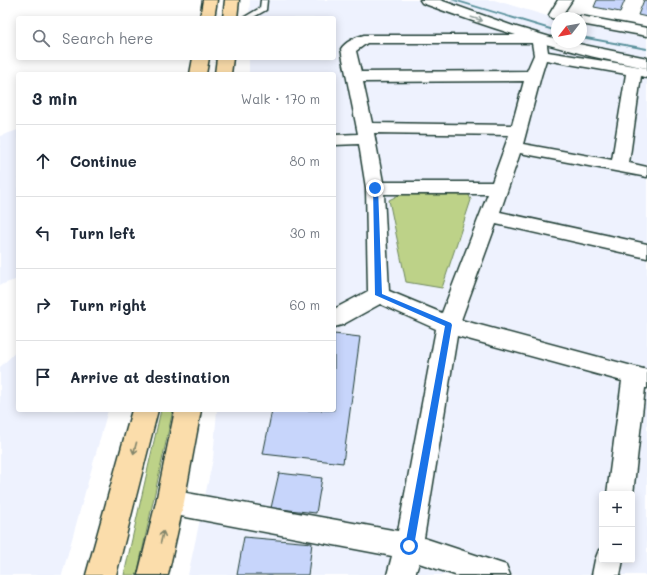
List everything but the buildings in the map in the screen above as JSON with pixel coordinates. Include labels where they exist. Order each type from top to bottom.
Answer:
[{"type":"highway","points":[[207,16],[210,0]]},
{"type":"highway","points":[[230,16],[232,0]]},
{"type":"highway","points":[[198,72],[201,60]]},
{"type":"highway","points":[[223,72],[225,60]]},
{"type":"highway","points":[[101,575],[144,412]]},
{"type":"highway","points":[[153,575],[170,502],[188,412]]},
{"type":"street","points":[[427,0],[540,47]]},
{"type":"street","points":[[558,12],[565,0]]},
{"type":"street","points":[[587,21],[647,32]]},
{"type":"street","points":[[379,295],[375,188],[366,134],[348,49],[364,39],[540,47],[643,69],[620,166]]},
{"type":"street","points":[[401,575],[409,546],[448,325],[489,216],[516,138],[540,47]]},
{"type":"street","points":[[354,77],[533,76]]},
{"type":"street","points":[[336,140],[366,134],[516,138],[647,172]]},
{"type":"street","points":[[375,188],[498,188]]},
{"type":"street","points":[[489,216],[647,251]]},
{"type":"street","points":[[336,317],[379,295]]},
{"type":"street","points":[[379,295],[448,325],[640,377],[620,491]]},
{"type":"street","points":[[170,502],[409,546],[496,575]]},
{"type":"street","points":[[606,575],[608,563]]},
{"type":"lane","points":[[251,16],[264,9],[264,0]]},
{"type":"shaded area","points":[[250,0],[494,0],[551,17],[551,48],[587,48],[587,25],[647,38],[647,575],[188,575],[213,459],[217,412],[336,412],[336,72],[249,72],[249,60],[336,60],[336,16],[249,16]]},
{"type":"shaded area","points":[[16,131],[16,280],[0,285],[0,136]]},
{"type":"shaded area","points":[[16,352],[16,412],[107,412],[62,575],[0,575],[0,367]]},
{"type":"green space","points":[[405,192],[468,193],[471,200],[442,288],[406,282],[389,200]]},
{"type":"green space","points":[[161,412],[173,412],[137,575],[124,575]]},
{"type":"waterway","points":[[453,0],[551,29]]},
{"type":"waterway","points":[[587,38],[647,49]]},
{"type":"route","points":[[375,188],[379,295],[448,325],[409,546]]}]
